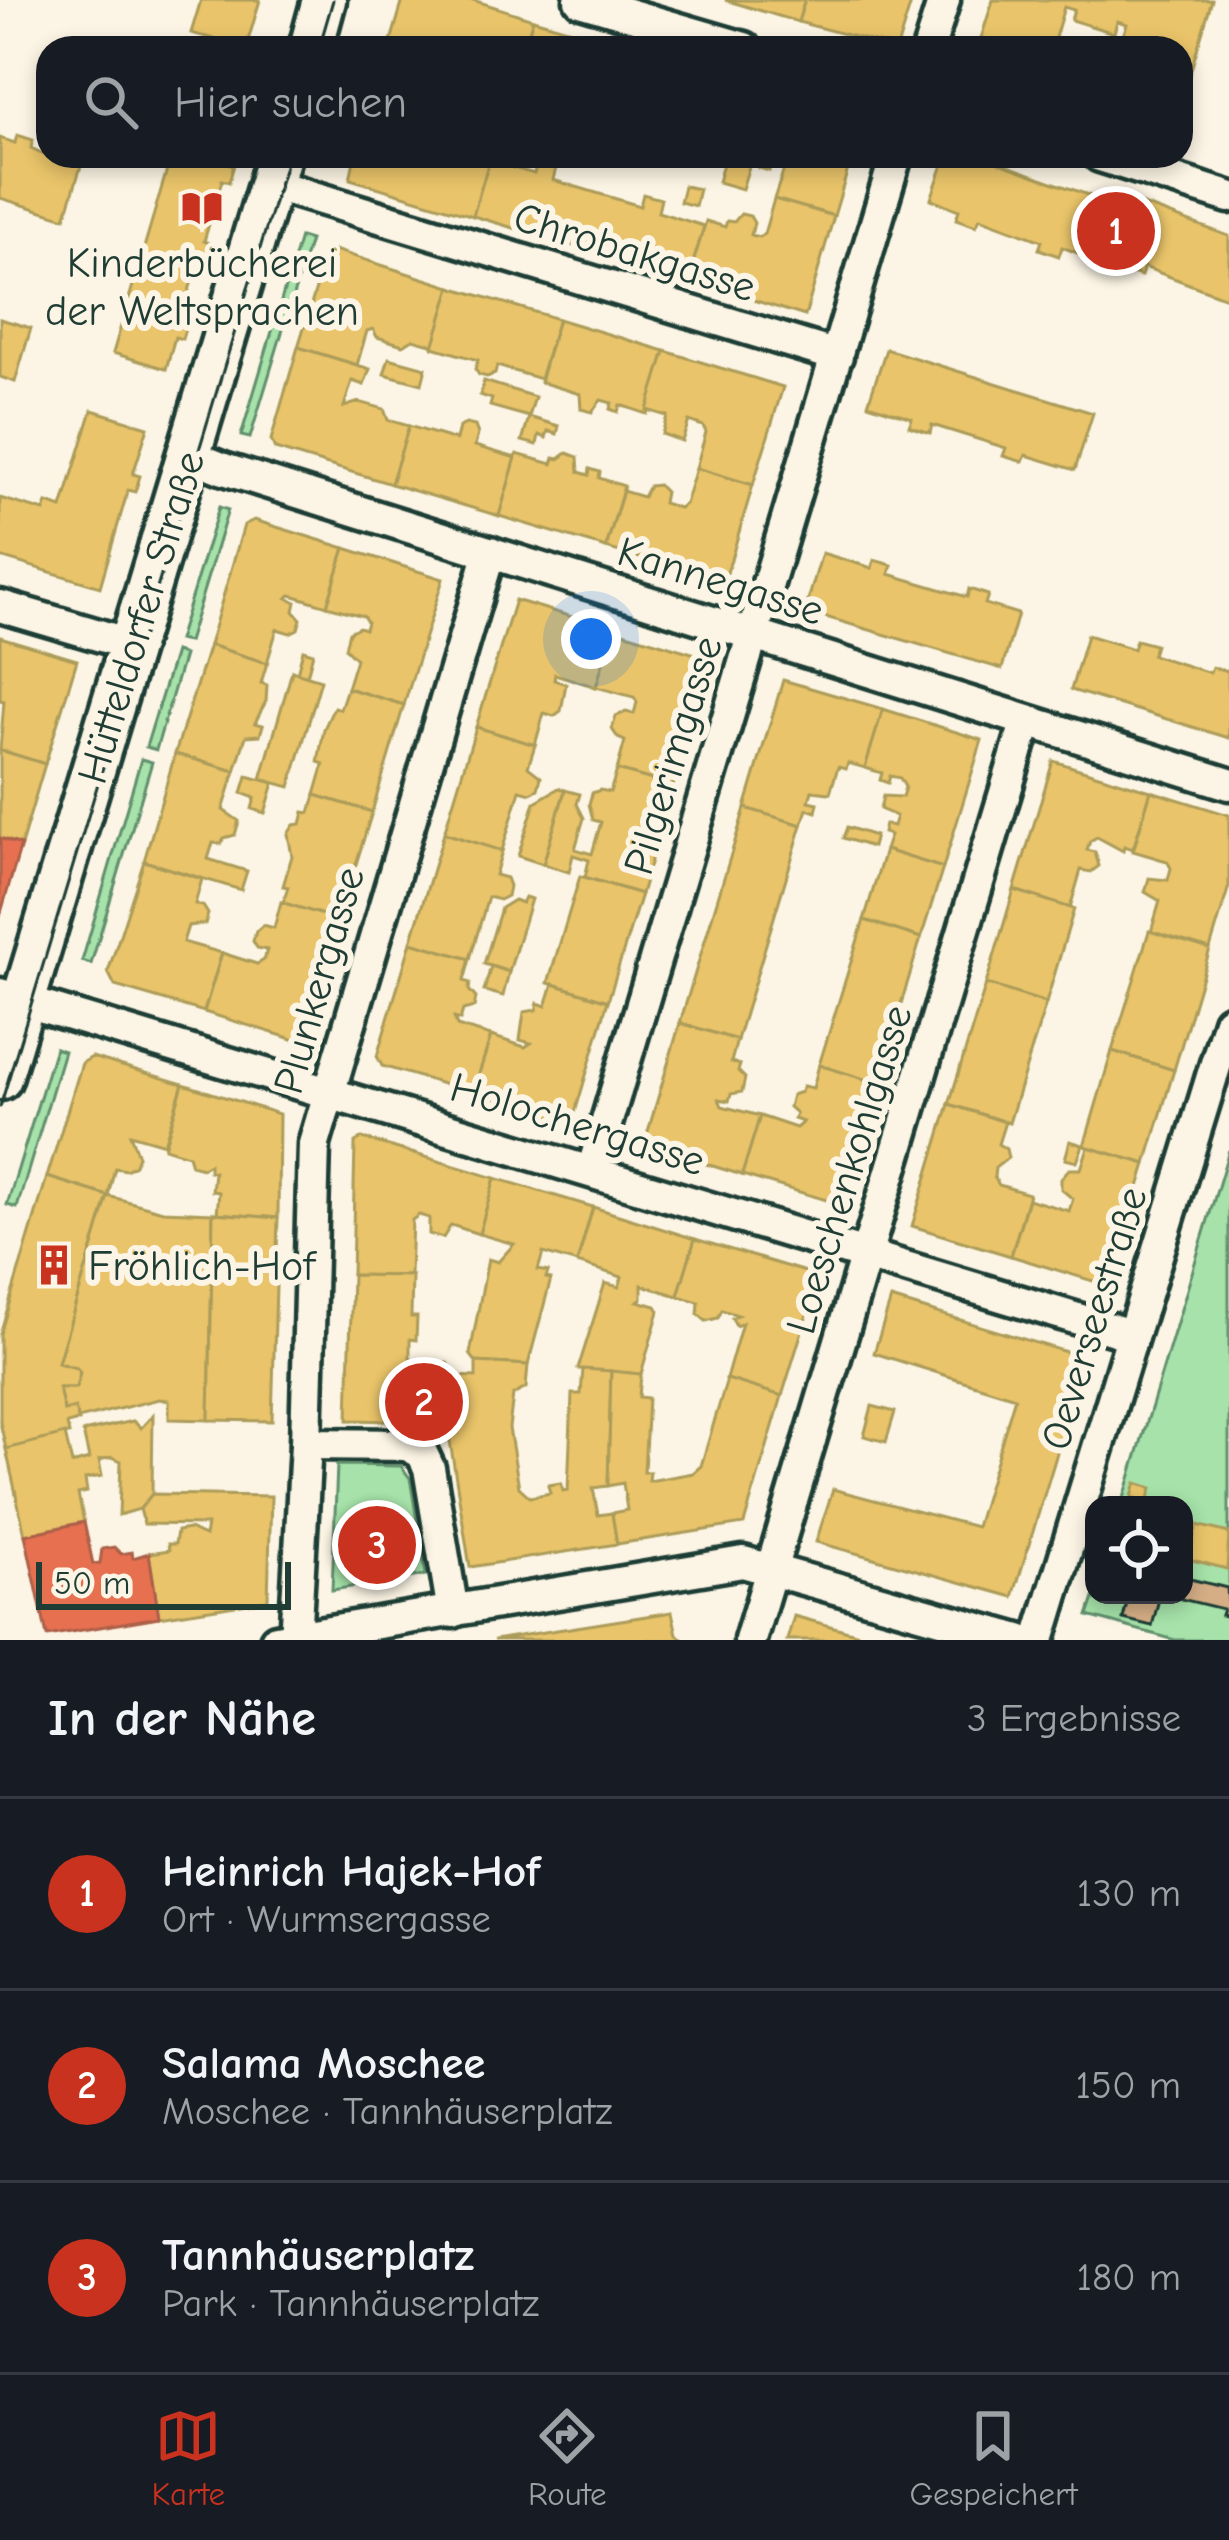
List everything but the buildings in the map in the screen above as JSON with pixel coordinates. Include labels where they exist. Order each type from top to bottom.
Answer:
[{"type":"main road","points":[[314,36],[324,0]]},
{"type":"main road","name":"Hütteldorfer Straße","points":[[0,1078],[11,998],[132,646],[275,170]]},
{"type":"street","points":[[580,0],[664,12],[717,36]]},
{"type":"street","points":[[933,36],[944,0]]},
{"type":"street","name":"Pilgerimgasse","points":[[592,1171],[892,168]]},
{"type":"street","points":[[1138,168],[1229,197]]},
{"type":"street","name":"Chrobakgasse","points":[[275,170],[837,356]]},
{"type":"street","name":"Kannegasse","points":[[189,454],[1229,784]]},
{"type":"street","name":"Plunkergasse","points":[[288,1639],[305,1444],[314,1144],[490,552]]},
{"type":"street","points":[[0,606],[132,646]]},
{"type":"street","name":"Loeschenkohlgasse","points":[[750,1640],[1026,723]]},
{"type":"street","name":"Holochergasse","points":[[11,998],[1131,1335]]},
{"type":"street","name":"Oeverseestraße","points":[[1039,1640],[1229,1021]]},
{"type":"street","points":[[305,1444],[407,1445],[422,1453],[453,1612]]},
{"type":"street","points":[[288,1639],[742,1562],[1019,1640]]},
{"type":"green space","points":[[300,237],[310,240],[250,438],[241,436]]},
{"type":"green space","points":[[219,507],[228,510],[188,642],[178,640]]},
{"type":"green space","points":[[175,652],[184,655],[156,750],[146,747]]},
{"type":"green space","points":[[141,759],[152,762],[91,964],[82,961]]},
{"type":"green space","points":[[55,1048],[64,1051],[17,1208],[7,1205]]},
{"type":"green space","points":[[1229,1150],[1229,1640],[1175,1640],[1088,1616],[1092,1604],[1193,1604],[1193,1496],[1125,1496]]},
{"type":"green space","points":[[337,1465],[401,1466],[410,1478],[426,1575],[332,1590]]},
{"type":"tram line","points":[[322,36],[333,0]]},
{"type":"tram line","points":[[0,1107],[284,168]]},
{"type":"place","name":"Kinderbücherei der Weltsprachen","points":[[202,208]]},
{"type":"place","name":"Heinrich Hajek-Hof","points":[[1116,231]]},
{"type":"place","name":"Fröhlich-Hof","points":[[54,1265]]},
{"type":"place","name":"Salama Moschee","points":[[424,1402]]},
{"type":"place","name":"Tannhäuserplatz","points":[[377,1545]]}]
